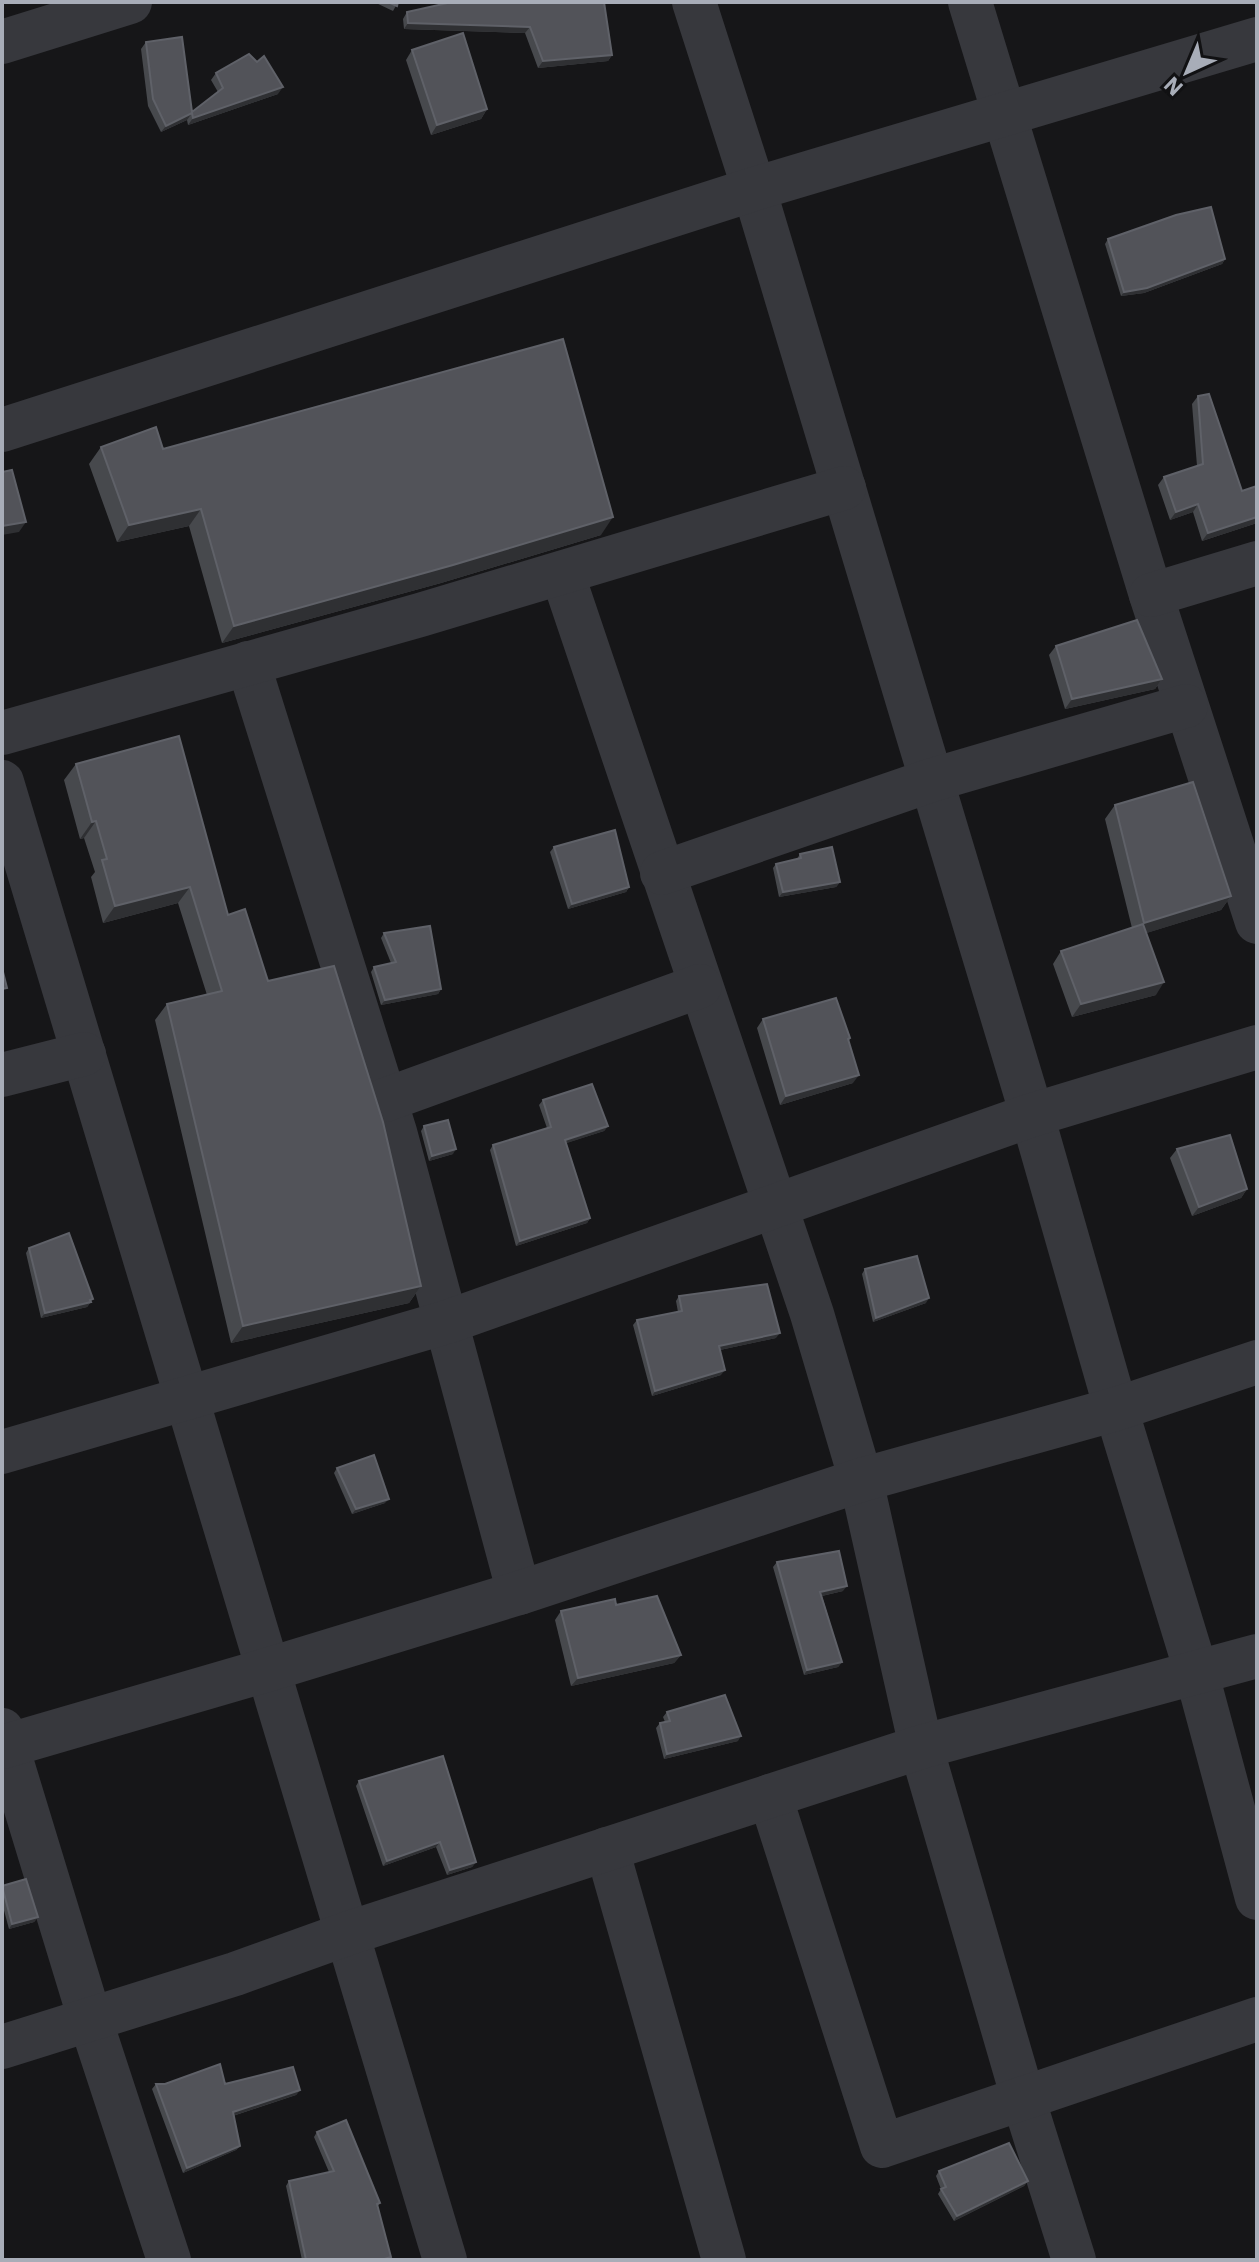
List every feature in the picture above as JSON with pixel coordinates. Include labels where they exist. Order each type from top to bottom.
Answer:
[{"type":"street","points":[[2,42],[56,13],[130,2]]},
{"type":"street","points":[[694,2],[754,189],[1032,1115],[1116,1409],[1196,1671],[1257,1898]]},
{"type":"street","points":[[970,2],[1186,706],[1239,808],[1257,922]]},
{"type":"street","points":[[2,430],[754,189],[1257,39]]},
{"type":"street","points":[[2,733],[562,573],[844,488]]},
{"type":"street","points":[[1151,595],[1257,563]]},
{"type":"street","points":[[562,573],[812,1314],[861,1480],[921,1747],[1023,2098],[1074,2260]]},
{"type":"street","points":[[248,663],[385,1100],[519,1593]]},
{"type":"street","points":[[662,873],[932,780],[1186,706]]},
{"type":"street","points":[[2,782],[445,2260]]},
{"type":"street","points":[[385,1100],[700,986]]},
{"type":"street","points":[[2,1452],[447,1322],[1032,1115],[1257,1047]]},
{"type":"street","points":[[2,1075],[84,1054]]},
{"type":"street","points":[[169,2260],[4,1741],[267,1670],[519,1593],[861,1480],[1116,1409],[1257,1362]]},
{"type":"street","points":[[2,2047],[235,1974],[349,1933],[921,1747],[1257,1656]]},
{"type":"street","points":[[770,1796],[882,2146],[1257,2019]]},
{"type":"street","points":[[607,1849],[724,2260]]},
{"type":"building","points":[[452,2],[604,2],[612,55],[543,61],[530,27],[408,23],[407,12]]},
{"type":"building","points":[[463,33],[487,109],[437,125],[412,50]]},
{"type":"building","points":[[182,37],[192,112],[223,88],[216,73],[249,54],[257,62],[264,56],[283,87],[193,118],[192,113],[166,126],[153,99],[146,42]]},
{"type":"building","points":[[1211,207],[1225,259],[1147,288],[1124,292],[1108,239],[1176,215]]},
{"type":"building","points":[[563,339],[613,517],[234,626],[201,509],[129,525],[101,447],[156,427],[163,449]]},
{"type":"building","points":[[1209,394],[1242,491],[1257,486],[1257,517],[1208,533],[1198,504],[1176,512],[1164,477],[1203,464],[1198,396]]},
{"type":"building","points":[[12,470],[26,522],[2,526],[2,472]]},
{"type":"building","points":[[1137,620],[1162,679],[1072,699],[1056,646]]},
{"type":"building","points":[[179,736],[228,915],[245,909],[268,981],[334,966],[383,1122],[421,1286],[243,1326],[167,1004],[222,991],[190,887],[115,906],[102,860],[107,859],[96,821],[92,822],[76,764]]},
{"type":"building","points":[[1193,782],[1231,896],[1144,923],[1115,805]]},
{"type":"building","points":[[615,830],[629,887],[572,904],[554,847]]},
{"type":"building","points":[[832,847],[840,882],[783,892],[776,864],[801,858],[800,854]]},
{"type":"building","points":[[1143,924],[1164,982],[1081,1004],[1061,951]]},
{"type":"building","points":[[430,926],[441,989],[385,1000],[374,967],[396,962],[384,933]]},
{"type":"building","points":[[2,968],[7,988],[2,989]]},
{"type":"building","points":[[836,998],[859,1075],[786,1096],[763,1019]]},
{"type":"building","points":[[592,1084],[608,1126],[565,1140],[590,1218],[520,1241],[493,1145],[551,1127],[543,1100]]},
{"type":"building","points":[[448,1120],[456,1149],[432,1156],[424,1126]]},
{"type":"building","points":[[1230,1135],[1247,1189],[1199,1207],[1177,1149]]},
{"type":"building","points":[[69,1233],[93,1299],[45,1313],[29,1248]]},
{"type":"building","points":[[917,1256],[929,1298],[876,1318],[865,1269]]},
{"type":"building","points":[[767,1284],[780,1333],[719,1346],[725,1370],[655,1391],[637,1320],[682,1311],[679,1296]]},
{"type":"building","points":[[374,1455],[389,1499],[356,1509],[337,1468]]},
{"type":"building","points":[[839,1551],[847,1586],[820,1592],[842,1662],[807,1670],[777,1562]]},
{"type":"building","points":[[657,1596],[681,1655],[578,1678],[561,1611],[615,1599],[616,1605]]},
{"type":"building","points":[[725,1695],[741,1736],[667,1754],[660,1723],[670,1721],[667,1712]]},
{"type":"building","points":[[443,1756],[476,1862],[450,1870],[440,1842],[387,1861],[359,1781]]},
{"type":"building","points":[[26,1879],[38,1917],[12,1924],[2,1886]]},
{"type":"building","points":[[220,2064],[225,2084],[293,2067],[300,2090],[233,2112],[240,2146],[187,2168],[156,2084],[165,2084]]},
{"type":"building","points":[[346,2120],[380,2203],[377,2204],[391,2257],[381,2260],[306,2260],[289,2181],[334,2171],[317,2132]]},
{"type":"building","points":[[1009,2143],[1028,2181],[957,2216],[941,2189],[946,2187],[939,2171]]}]
